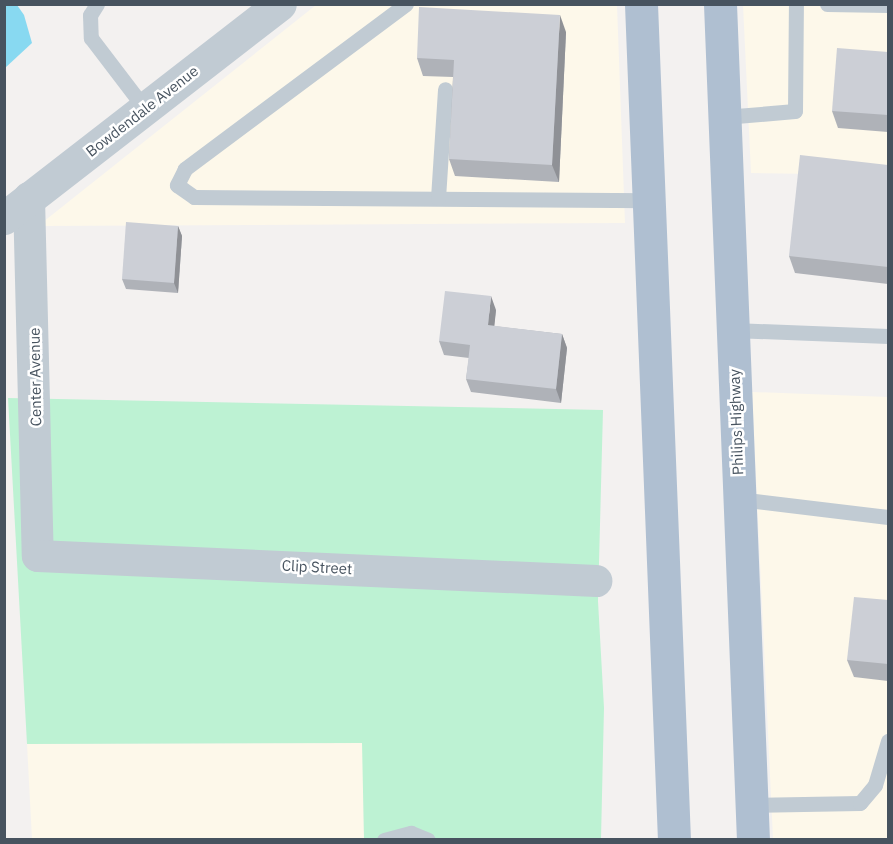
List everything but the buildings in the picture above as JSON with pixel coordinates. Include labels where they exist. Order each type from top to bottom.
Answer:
[{"type":"main road","points":[[641,4],[674,840]]},
{"type":"main road","name":"Philips Highway","points":[[720,4],[753,840]]},
{"type":"street","name":"Bowdendale Avenue","points":[[11,211],[280,4]]},
{"type":"street","name":"Center Avenue","points":[[11,211],[38,556]]},
{"type":"street","name":"Clip Street","points":[[38,556],[596,581]]},
{"type":"lane","points":[[97,4],[90,15],[91,38],[145,109]]},
{"type":"lane","points":[[724,117],[795,111],[796,4]]},
{"type":"lane","points":[[827,4],[888,5]]},
{"type":"lane","points":[[399,6],[185,169],[177,185],[194,197],[649,200]]},
{"type":"lane","points":[[438,198],[445,89]]},
{"type":"lane","points":[[733,330],[888,336]]},
{"type":"lane","points":[[739,499],[888,517]]},
{"type":"lane","points":[[751,805],[860,803],[875,785],[888,741]]},
{"type":"lane","points":[[384,840],[411,833],[428,840]]},
{"type":"shaded area","points":[[316,5],[617,5],[625,223],[38,226]]},
{"type":"shaded area","points":[[743,5],[888,5],[888,175],[751,173]]},
{"type":"shaded area","points":[[752,392],[888,397],[888,839],[773,839]]},
{"type":"shaded area","points":[[363,743],[364,839],[32,839],[27,744]]},
{"type":"green space","points":[[8,398],[603,410],[598,601],[604,708],[601,839],[364,839],[362,743],[27,744]]},
{"type":"water","points":[[5,4],[17,5],[24,15],[32,43],[5,68]]}]
